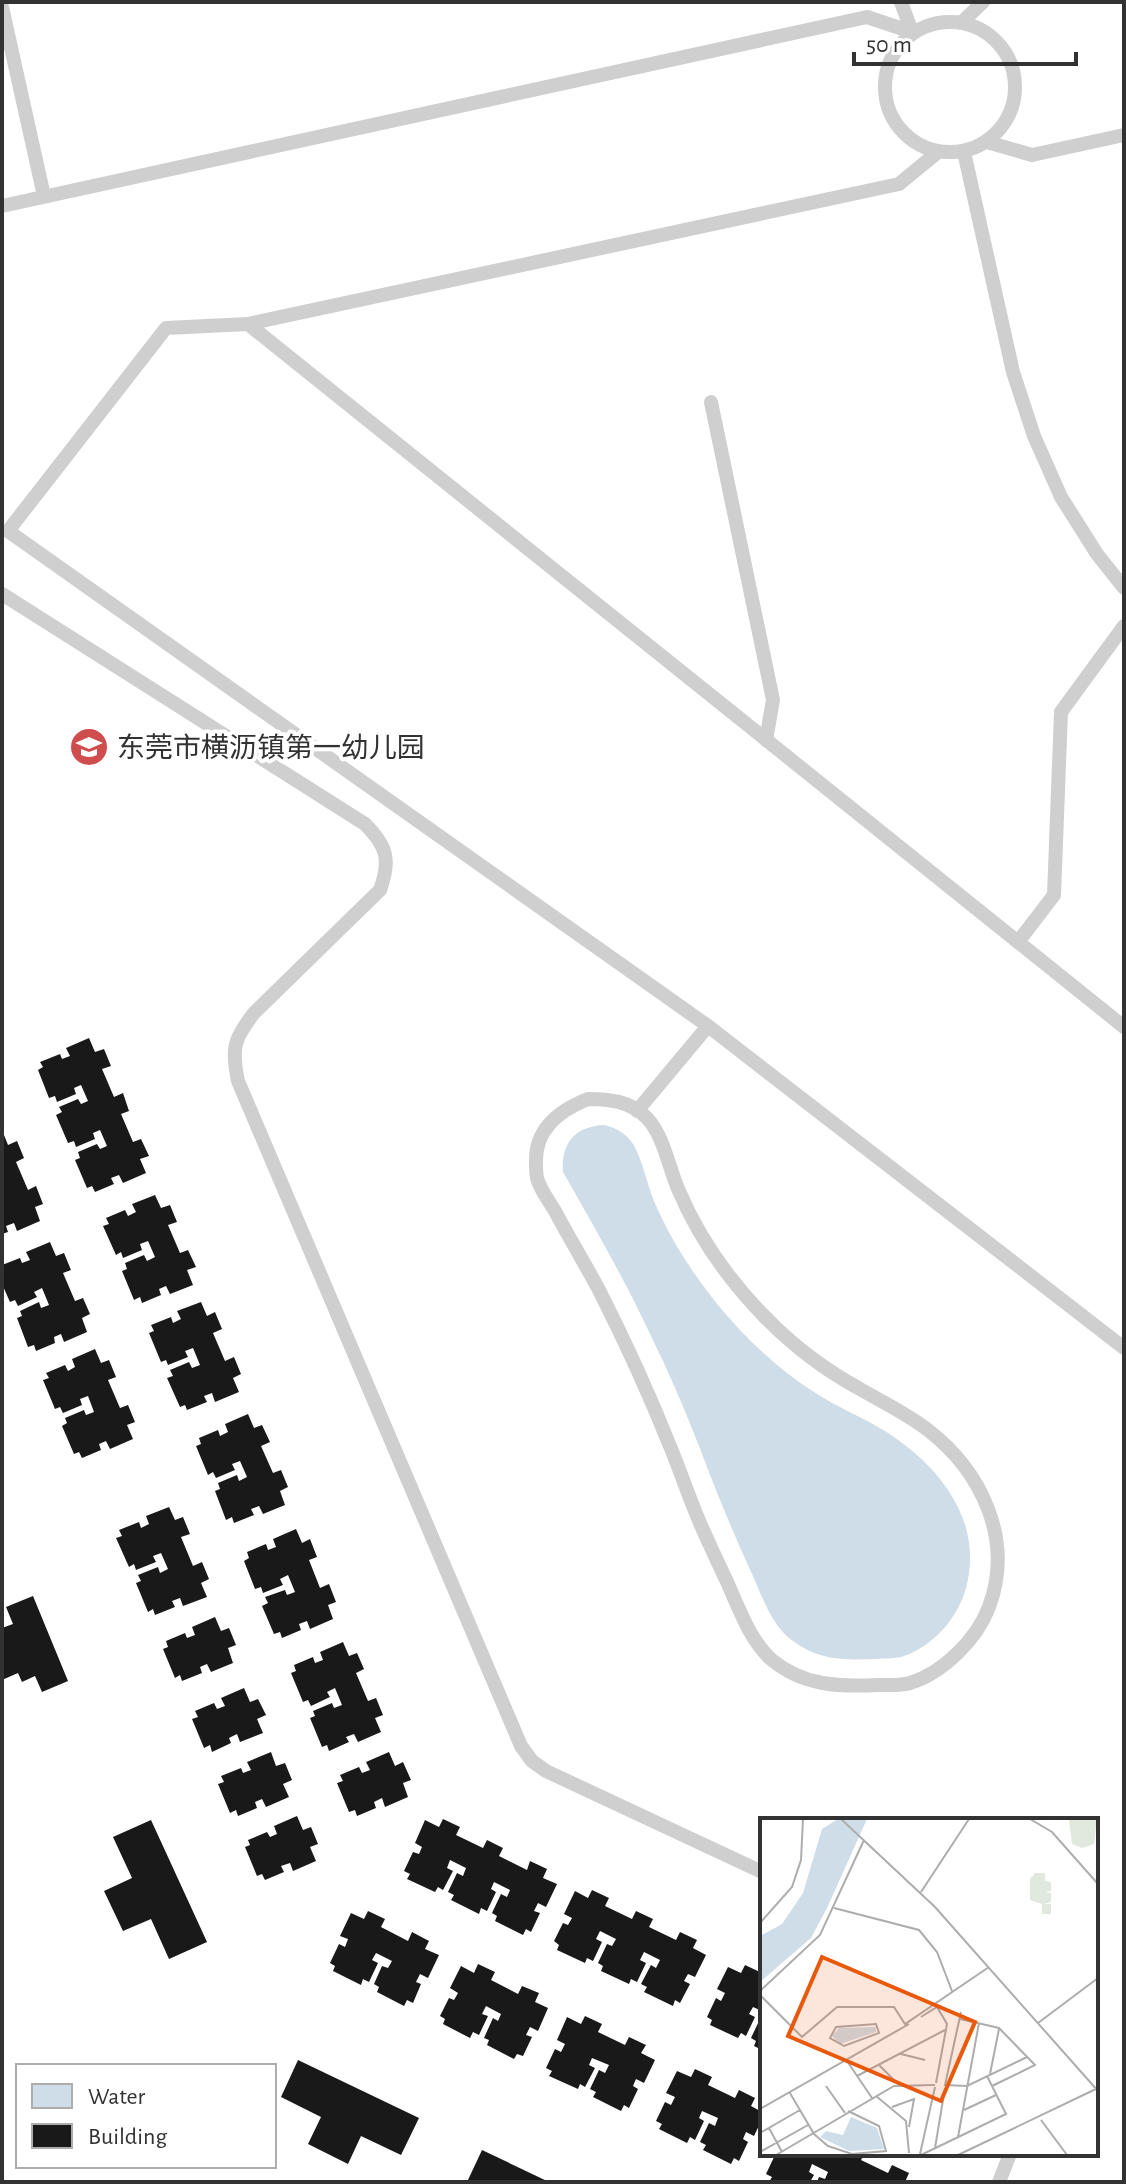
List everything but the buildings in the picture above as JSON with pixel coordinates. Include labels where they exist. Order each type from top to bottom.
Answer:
[{"type":"lane","points":[[901,2],[912,32]]},
{"type":"lane","points":[[962,22],[983,2]]},
{"type":"lane","points":[[2,7],[44,196]]},
{"type":"lane","points":[[2,206],[867,17],[912,32]]},
{"type":"lane","points":[[935,22],[962,22],[985,31],[1004,49],[1014,73],[1015,99],[1005,123],[987,142],[964,152],[938,152],[914,142],[895,125],[885,101],[885,75],[894,51],[912,32],[935,22]]},
{"type":"lane","points":[[987,142],[1032,155],[1124,135]]},
{"type":"lane","points":[[938,152],[899,184],[248,324],[166,328],[8,531],[708,1026],[1124,1348]]},
{"type":"lane","points":[[964,152],[1013,372],[1034,436],[1061,497],[1097,554],[1124,588]]},
{"type":"lane","points":[[248,324],[1124,1027]]},
{"type":"lane","points":[[711,402],[773,700],[766,740]]},
{"type":"lane","points":[[2,594],[365,824],[379,837],[386,854],[387,872],[380,890],[254,1013],[239,1032],[233,1056],[238,1081],[521,1746],[532,1761],[546,1771],[760,1871]]},
{"type":"lane","points":[[1018,942],[1054,895],[1061,712],[1124,626]]},
{"type":"lane","points":[[637,1111],[708,1026]]},
{"type":"lane","points":[[588,1099],[609,1099],[637,1111],[647,1118],[659,1135],[679,1192],[696,1227],[741,1291],[767,1319],[827,1369],[898,1408],[933,1433],[962,1464],[986,1499],[997,1535],[998,1573],[988,1609],[969,1641],[942,1667],[909,1684],[844,1687],[805,1680],[771,1659],[747,1627],[626,1344],[537,1180],[535,1158],[540,1138],[551,1120],[568,1106],[588,1099]]},
{"type":"lane","points":[[999,2182],[1009,2156]]},
{"type":"water","points":[[605,1125],[621,1132],[633,1144],[660,1215],[675,1242],[709,1293],[739,1329],[801,1383],[905,1445],[940,1478],[953,1498],[969,1540],[970,1563],[966,1588],[951,1620],[925,1645],[898,1658],[833,1658],[803,1648],[785,1635],[773,1619],[730,1525],[663,1361],[619,1272],[563,1172],[565,1152],[572,1138],[578,1132]]},
{"type":"place","name":"东莞市横沥镇第一幼儿园","points":[[89,747]]}]
